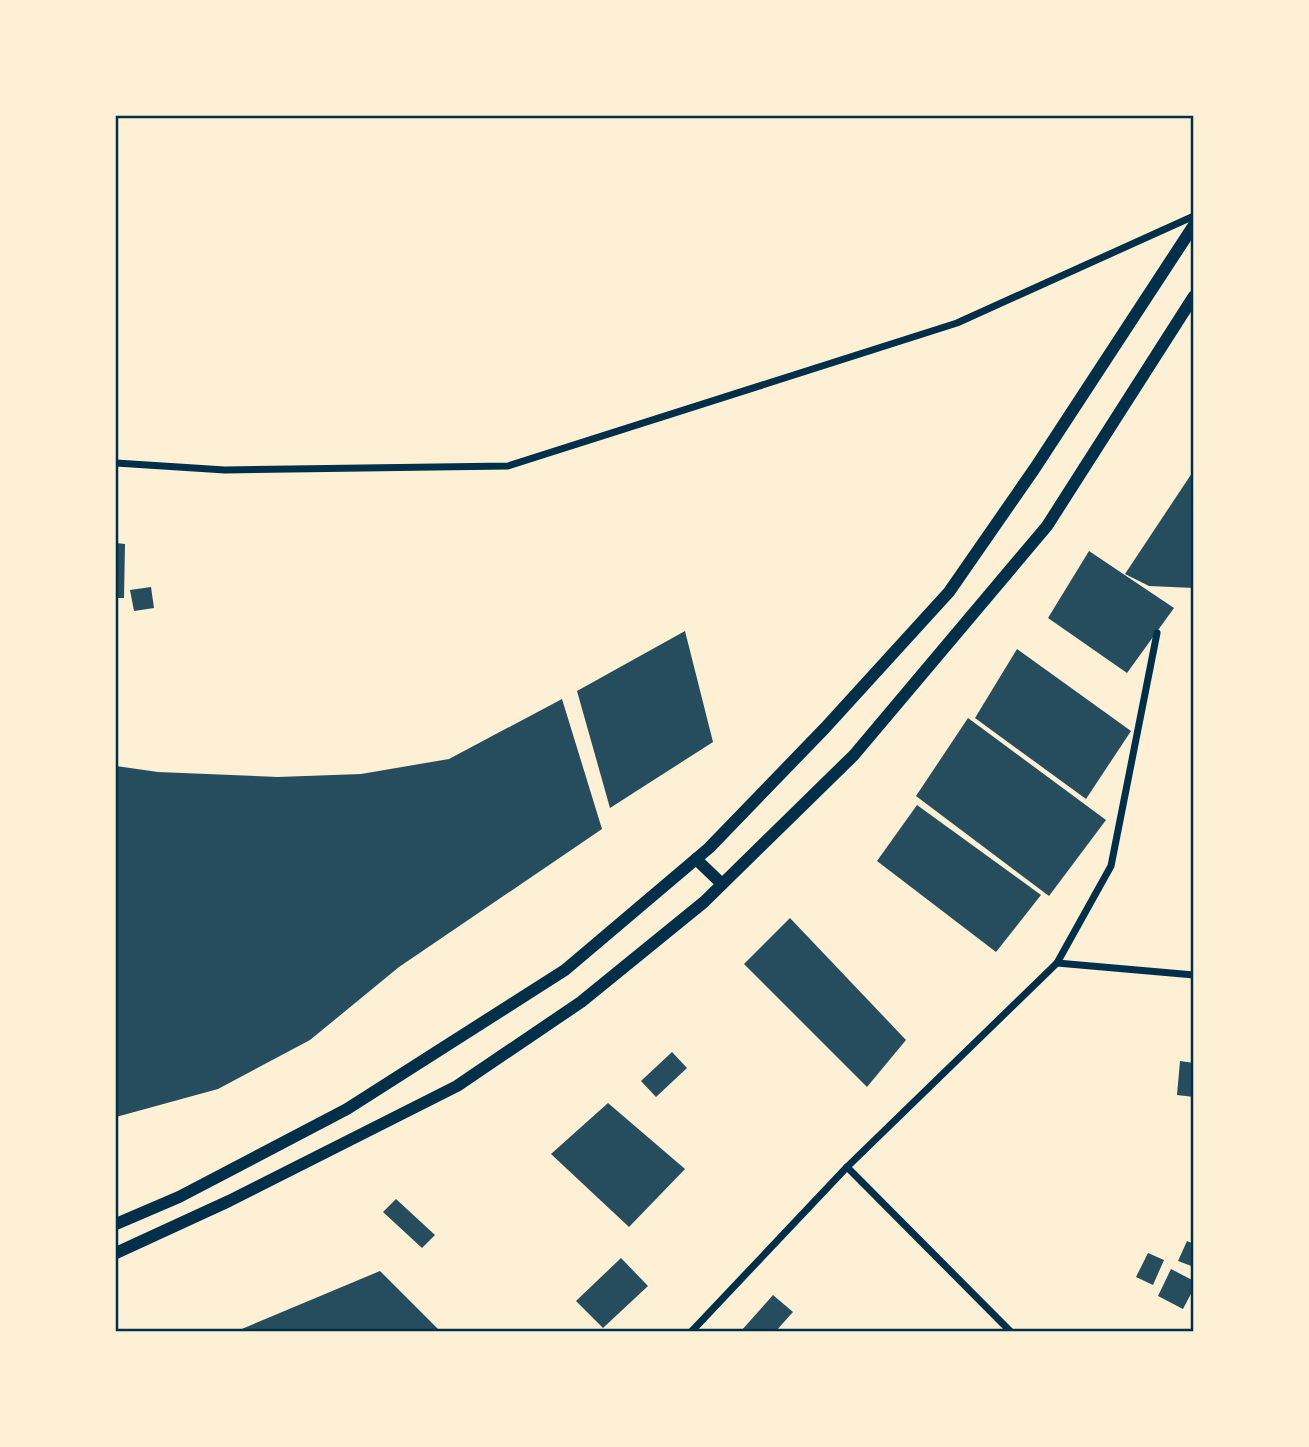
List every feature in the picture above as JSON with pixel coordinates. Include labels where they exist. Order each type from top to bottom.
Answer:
[{"type":"street","points":[[116,463],[226,470],[508,466],[957,323],[1194,216]]},
{"type":"street","points":[[116,1224],[179,1197],[346,1109],[565,970],[696,859],[825,728],[949,592],[1035,468],[1194,225]]},
{"type":"street","points":[[116,1253],[229,1201],[457,1086],[580,1002],[704,902],[854,755],[1047,526],[1194,296]]},
{"type":"street","points":[[691,1332],[847,1167],[1057,962],[1111,866],[1157,633]]},
{"type":"street","points":[[696,859],[722,884]]},
{"type":"street","points":[[1057,962],[1194,975]]},
{"type":"street","points":[[847,1167],[1012,1332]]},
{"type":"building","points":[[1194,470],[1194,588],[1149,586],[1125,574]]},
{"type":"building","points":[[116,543],[125,544],[124,598],[116,598]]},
{"type":"building","points":[[1089,551],[1174,608],[1127,673],[1048,618]]},
{"type":"building","points":[[151,587],[154,608],[134,611],[130,590]]},
{"type":"building","points":[[685,631],[713,742],[610,808],[577,691]]},
{"type":"building","points":[[1017,649],[1131,731],[1086,799],[975,718]]},
{"type":"building","points":[[562,699],[602,829],[399,967],[310,1040],[218,1089],[116,1117],[116,766],[158,772],[278,777],[361,774],[449,759]]},
{"type":"building","points":[[968,718],[1106,820],[1049,896],[916,796]]},
{"type":"building","points":[[917,805],[1041,895],[996,952],[877,861]]},
{"type":"building","points":[[790,918],[906,1040],[867,1087],[744,964]]},
{"type":"building","points":[[672,1052],[687,1068],[656,1097],[641,1081]]},
{"type":"building","points":[[1180,1061],[1194,1063],[1194,1097],[1177,1095]]},
{"type":"building","points":[[608,1103],[685,1169],[629,1227],[551,1154]]},
{"type":"building","points":[[396,1199],[435,1235],[422,1248],[383,1212]]},
{"type":"building","points":[[1187,1241],[1194,1244],[1194,1267],[1178,1261]]},
{"type":"building","points":[[1148,1253],[1164,1260],[1153,1285],[1136,1277]]},
{"type":"building","points":[[621,1258],[648,1286],[603,1328],[576,1301]]},
{"type":"building","points":[[1171,1269],[1194,1281],[1194,1288],[1183,1309],[1158,1296]]},
{"type":"building","points":[[380,1271],[440,1331],[237,1331]]},
{"type":"building","points":[[773,1295],[793,1312],[776,1331],[741,1331]]}]
